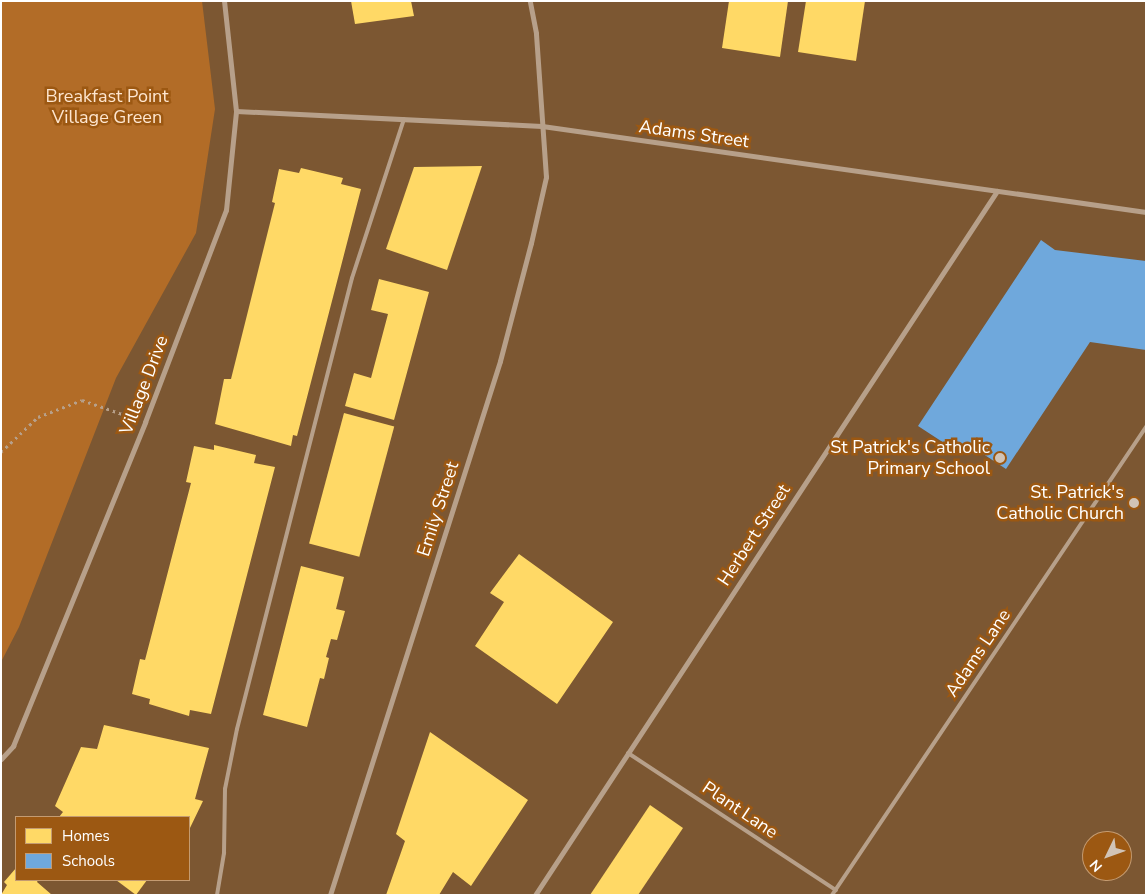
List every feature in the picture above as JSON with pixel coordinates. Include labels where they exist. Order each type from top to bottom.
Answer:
[{"type":"street","name":"Village Drive","points":[[1,759],[13,746],[145,422],[226,210],[236,110],[224,1]]},
{"type":"street","name":"Emily Street","points":[[330,895],[500,361],[546,177],[536,33],[530,1]]},
{"type":"street","name":"Adams Street","points":[[236,110],[542,126],[1146,212]]},
{"type":"street","name":"Herbert Street","points":[[535,895],[997,191]]},
{"type":"lane","points":[[217,895],[224,853],[226,789],[237,729],[352,278],[404,119]]},
{"type":"lane","name":"Adams Lane","points":[[832,895],[1146,427]]},
{"type":"lane","name":"Plant Lane","points":[[628,753],[836,890]]},
{"type":"path","points":[[1,452],[38,417],[82,400],[145,422]]},
{"type":"green space","name":"Breakfast Point Village Green","points":[[1,1],[202,1],[215,109],[196,233],[116,378],[19,627],[1,662]]},
{"type":"building: Homes","points":[[351,1],[411,1],[414,16],[355,24]]},
{"type":"building: Homes","points":[[729,1],[788,1],[780,57],[722,48]]},
{"type":"building: Homes","points":[[806,1],[865,1],[856,61],[798,52]]},
{"type":"building: Homes","points":[[482,166],[447,270],[386,249],[414,167]]},
{"type":"building: Homes","points":[[301,168],[343,178],[341,184],[361,189],[297,436],[293,435],[291,446],[215,424],[224,379],[231,379],[275,203],[272,202],[279,169],[299,173]]},
{"type":"building: Homes","points":[[379,279],[429,292],[394,420],[345,406],[354,373],[371,378],[388,314],[371,310]]},
{"type":"building: Homes","points":[[344,413],[394,426],[359,557],[309,543]]},
{"type":"building: Homes","points":[[214,445],[256,455],[254,463],[275,467],[211,714],[190,710],[189,716],[149,704],[150,699],[132,694],[140,659],[145,660],[191,483],[186,482],[194,446],[214,450]]},
{"type":"building: Homes","points":[[519,554],[613,622],[557,704],[475,646],[504,602],[490,593]]},
{"type":"building: Homes","points":[[301,566],[344,577],[336,609],[345,611],[337,640],[331,639],[326,657],[329,658],[324,679],[320,678],[307,727],[263,715]]},
{"type":"building: Homes","points":[[104,725],[209,748],[195,799],[203,801],[190,828],[190,816],[60,816],[63,812],[55,806],[81,747],[97,749]]},
{"type":"building: Homes","points":[[430,732],[528,800],[471,886],[453,872],[439,895],[386,895],[405,841],[396,834]]},
{"type":"building: Homes","points":[[650,805],[683,828],[638,895],[590,895]]},
{"type":"building: Homes","points":[[15,869],[15,881],[38,881],[52,895],[1,895],[7,885],[4,882]]},
{"type":"building: Homes","points":[[117,881],[146,881],[136,895]]},
{"type":"building: Schools","points":[[1041,240],[1055,250],[1146,261],[1146,350],[1090,342],[1006,469],[968,444],[961,454],[918,426]]},
{"type":"place","name":"St Patrick's Catholic Primary School","points":[[1000,458]]},
{"type":"place","name":"St. Patrick's Catholic Church","points":[[1134,503]]}]
